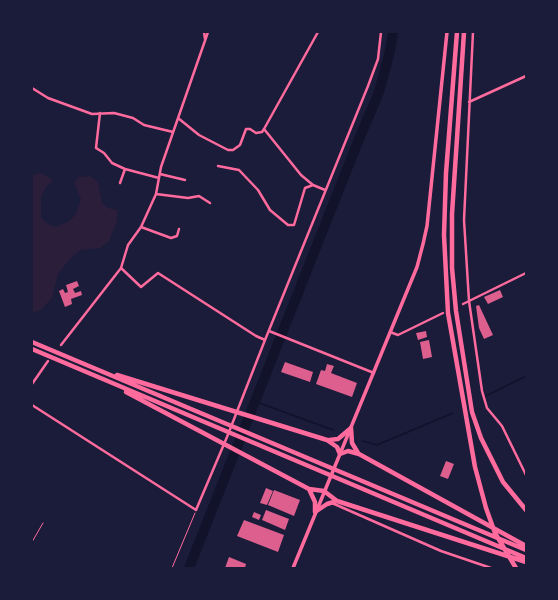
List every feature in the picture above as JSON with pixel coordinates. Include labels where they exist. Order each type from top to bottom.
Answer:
[{"type":"highway","points":[[457,32],[446,173],[444,227],[444,262],[448,313],[475,467],[486,508],[495,533],[516,568]]},
{"type":"highway","points":[[464,32],[452,214],[452,268],[456,311],[472,412],[481,438],[495,468],[511,493],[526,510]]},
{"type":"highway","points":[[32,342],[526,550]]},
{"type":"highway","points":[[32,349],[487,542],[525,560]]},
{"type":"highway","points":[[90,367],[327,440],[337,447],[340,454],[348,451],[359,454],[526,546]]},
{"type":"highway","points":[[100,378],[309,489],[324,491],[334,502],[525,560]]},
{"type":"highway","points":[[327,440],[338,439],[351,428]]},
{"type":"highway","points":[[351,428],[352,443],[359,454]]},
{"type":"highway","points":[[309,489],[315,502],[316,512]]},
{"type":"highway","points":[[316,512],[327,504],[334,502]]},
{"type":"street","points":[[204,32],[206,39]]},
{"type":"street","points":[[61,345],[121,268],[128,245],[141,227],[156,194],[160,174],[173,132],[208,32]]},
{"type":"street","points":[[178,118],[205,139],[228,150],[233,150],[240,145],[246,129],[250,129],[256,133],[262,132],[318,32]]},
{"type":"street","points":[[32,405],[196,510],[227,438],[325,190],[368,86],[378,59],[381,32]]},
{"type":"street","points":[[293,568],[417,267],[427,226],[447,32]]},
{"type":"street","points":[[473,32],[464,220],[469,301],[482,391],[488,408],[502,426],[526,475]]},
{"type":"street","points":[[469,102],[526,76]]},
{"type":"street","points":[[32,88],[48,98],[92,114],[114,113],[127,116],[144,125],[173,132]]},
{"type":"street","points":[[100,113],[96,148],[104,153],[112,163],[125,169],[159,178]]},
{"type":"street","points":[[264,129],[301,175],[313,185],[325,190]]},
{"type":"street","points":[[218,166],[239,170],[258,190],[270,210],[288,225],[294,225],[305,188],[313,185]]},
{"type":"street","points":[[120,183],[125,169]]},
{"type":"street","points":[[160,174],[185,180]]},
{"type":"street","points":[[156,194],[188,198],[199,196],[210,203]]},
{"type":"street","points":[[141,227],[171,238],[178,236],[179,229]]},
{"type":"street","points":[[121,268],[141,287],[158,273],[256,336],[265,340]]},
{"type":"street","points":[[462,304],[526,273]]},
{"type":"street","points":[[390,332],[398,335],[443,313]]},
{"type":"street","points":[[269,330],[374,374]]},
{"type":"street","points":[[32,384],[48,361]]},
{"type":"street","points":[[334,502],[441,551],[491,568]]},
{"type":"path","points":[[172,568],[196,510]]},
{"type":"path","points":[[32,542],[43,523]]},
{"type":"shaded area","points":[[41,173],[53,180],[46,187],[41,197],[41,218],[48,224],[56,227],[69,221],[76,214],[81,199],[74,183],[78,177],[90,176],[98,182],[102,203],[108,208],[117,210],[117,221],[109,241],[100,248],[81,250],[71,258],[58,274],[52,298],[41,310],[32,313],[32,175]]},
{"type":"building","points":[[77,281],[79,286],[73,289],[75,293],[81,291],[82,295],[71,299],[72,304],[65,307],[59,291],[63,289],[65,293],[68,292],[66,285]]},
{"type":"building","points":[[500,290],[503,297],[488,304],[484,297]]},
{"type":"building","points":[[479,305],[493,335],[484,339],[479,328],[476,306]]},
{"type":"building","points":[[426,331],[427,337],[418,340],[416,333]]},
{"type":"building","points":[[429,340],[432,357],[423,359],[420,342]]},
{"type":"building","points":[[285,362],[313,372],[310,382],[281,372]]},
{"type":"building","points":[[327,364],[334,366],[331,373],[357,383],[352,397],[316,384],[321,370],[325,371]]},
{"type":"building","points":[[446,461],[454,464],[448,479],[440,476]]},
{"type":"building","points":[[266,488],[273,491],[267,505],[260,503]]},
{"type":"building","points":[[274,490],[300,500],[294,516],[268,505]]},
{"type":"building","points":[[266,510],[289,519],[285,530],[262,520]]},
{"type":"building","points":[[254,512],[261,515],[259,520],[252,517]]},
{"type":"building","points":[[244,520],[284,535],[278,552],[237,536]]},
{"type":"building","points":[[229,557],[246,564],[245,568],[225,568]]},
{"type":"waterway","points":[[189,568],[379,92],[390,51],[393,32]]},
{"type":"waterway","points":[[486,396],[526,376]]},
{"type":"waterway","points":[[254,401],[333,430]]},
{"type":"waterway","points":[[362,441],[377,445],[453,413]]}]
